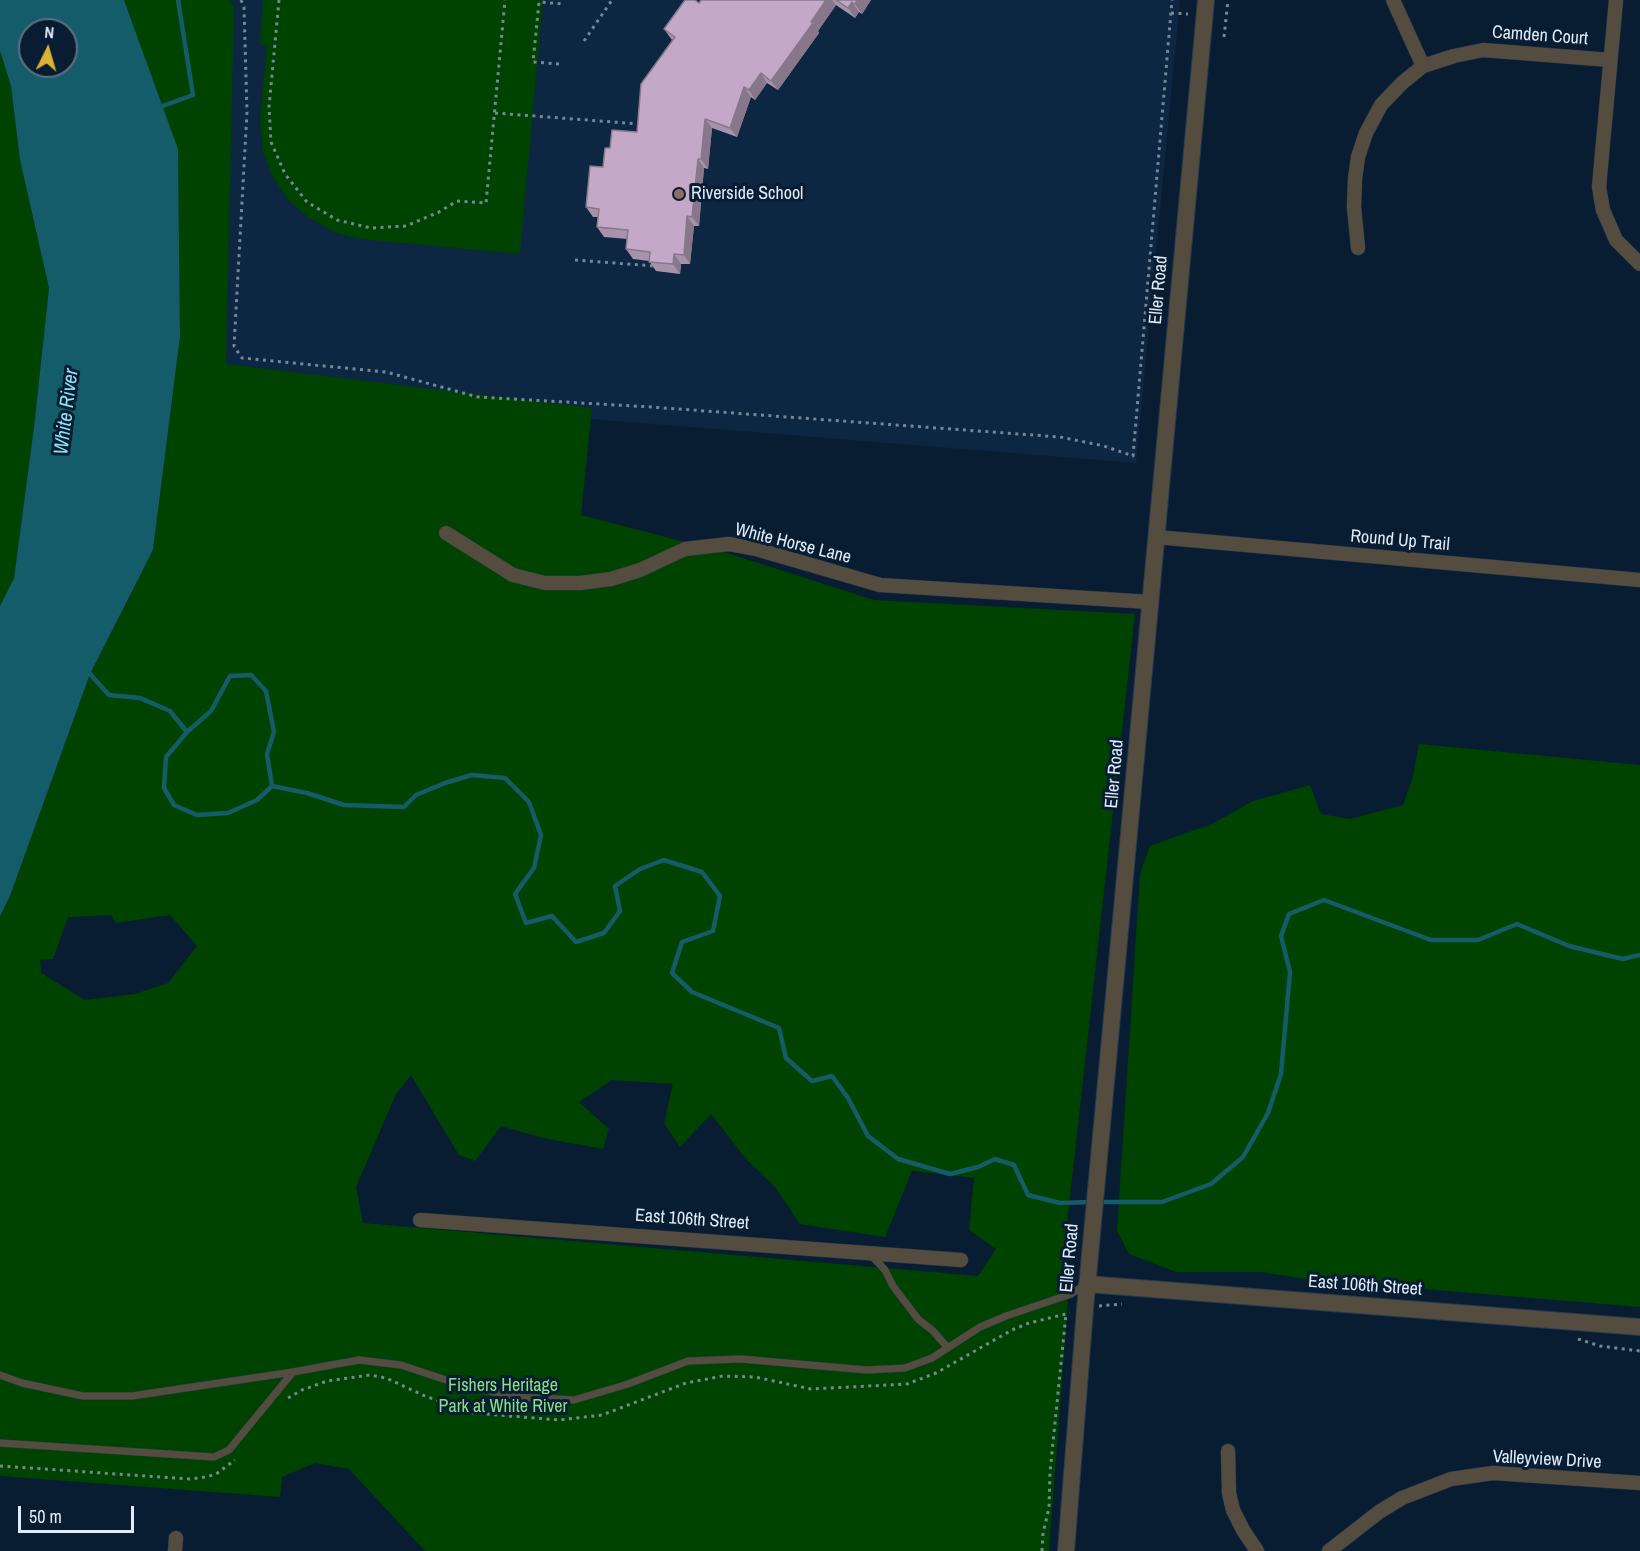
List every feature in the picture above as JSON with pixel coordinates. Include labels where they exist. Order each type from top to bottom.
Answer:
[{"type":"street","name":"Eller Road","points":[[1066,1551],[1098,1170],[1206,0]]},
{"type":"street","points":[[1393,0],[1423,66]]},
{"type":"street","points":[[1616,0],[1599,187],[1603,210],[1616,240],[1640,264]]},
{"type":"street","name":"Camden Court","points":[[1358,248],[1354,207],[1355,179],[1358,157],[1366,133],[1381,105],[1402,83],[1423,66],[1483,50],[1610,60]]},
{"type":"street","name":"White Horse Lane","points":[[446,533],[513,575],[545,583],[580,583],[611,579],[640,570],[685,549],[729,544],[756,549],[880,585],[1150,602]]},
{"type":"street","name":"Round Up Trail","points":[[1156,537],[1640,580]]},
{"type":"street","name":"East 106th Street","points":[[420,1220],[961,1260]]},
{"type":"street","name":"East 106th Street","points":[[1088,1284],[1640,1327]]},
{"type":"street","points":[[1228,1451],[1228,1493],[1243,1530],[1257,1551]]},
{"type":"street","name":"Valleyview Drive","points":[[1329,1551],[1402,1498],[1451,1479],[1493,1473],[1640,1483]]},
{"type":"lane","points":[[869,1253],[885,1270],[893,1287],[918,1319],[948,1347]]},
{"type":"lane","points":[[0,1375],[22,1383],[83,1396],[132,1396],[359,1360],[401,1365],[464,1386],[518,1397],[574,1400],[628,1384],[688,1361],[741,1359],[867,1370],[905,1368],[932,1358],[980,1327],[997,1319],[1071,1294],[1088,1284]]},
{"type":"lane","points":[[0,1443],[214,1457],[229,1450],[293,1372]]},
{"type":"path","points":[[241,0],[244,7],[247,112],[234,346],[242,358],[386,372],[478,397],[651,406],[1060,437],[1104,446],[1132,456],[1172,0]]},
{"type":"path","points":[[279,0],[269,107],[271,142],[285,174],[307,202],[337,220],[371,228],[406,226],[439,212],[457,201],[486,203],[505,0]]},
{"type":"path","points":[[584,41],[612,0]]},
{"type":"path","points":[[1224,37],[1228,0]]},
{"type":"path","points":[[559,64],[533,62],[539,2],[564,4]]},
{"type":"path","points":[[495,113],[640,124]]},
{"type":"path","points":[[576,260],[656,267]]},
{"type":"path","points":[[1109,1304],[1114,1304]]},
{"type":"path","points":[[1042,1551],[1043,1533],[1049,1508],[1050,1472],[1066,1314]]},
{"type":"path","points":[[1575,1338],[1600,1346],[1640,1352]]},
{"type":"shaded area","name":"Riverside School","points":[[184,0],[1180,0],[1136,463],[208,388]]},
{"type":"green space","name":"Fishers Heritage Park at White River","points":[[124,0],[230,0],[234,8],[226,364],[592,408],[581,515],[727,553],[874,600],[1135,614],[1060,1286],[1069,1287],[1049,1551],[425,1551],[349,1469],[315,1463],[282,1477],[280,1497],[0,1476],[0,916],[10,896],[90,674],[153,550],[180,337],[178,150]],"holes":[[[111,915],[116,923],[170,915],[197,946],[168,983],[135,994],[85,1000],[41,973],[40,960],[53,959],[68,917]],[[411,1075],[459,1155],[475,1161],[501,1126],[543,1138],[603,1149],[609,1129],[579,1102],[612,1080],[673,1084],[664,1123],[680,1147],[711,1114],[746,1159],[776,1188],[800,1224],[885,1237],[912,1171],[974,1178],[969,1230],[996,1249],[978,1276],[363,1223],[356,1187],[396,1094]]]},
{"type":"green space","points":[[263,0],[543,0],[520,254],[360,239],[336,233],[308,217],[288,200],[272,176],[263,152],[260,120],[267,46],[260,45]]},
{"type":"green space","points":[[0,51],[11,86],[20,160],[49,288],[14,578],[0,606]]},
{"type":"green space","points":[[1419,744],[1640,765],[1640,1307],[1305,1279],[1261,1272],[1176,1272],[1129,1254],[1117,1231],[1140,874],[1150,846],[1214,823],[1253,801],[1310,785],[1321,814],[1350,819],[1403,805],[1412,780]]},
{"type":"water","name":"White River","points":[[0,0],[124,0],[178,149],[180,337],[153,550],[90,674],[10,896],[0,916],[0,606],[14,578],[49,288],[20,160],[11,86],[0,51]]},
{"type":"building","points":[[685,0],[695,0],[699,3],[701,0],[826,0],[811,22],[813,23],[771,81],[761,73],[749,90],[744,87],[730,128],[705,119],[692,217],[687,216],[684,255],[674,254],[673,264],[649,262],[650,252],[626,249],[628,230],[597,227],[599,209],[586,207],[590,166],[603,167],[605,148],[610,148],[612,130],[637,132],[641,84],[675,37],[664,29]]},
{"type":"building","points":[[836,0],[857,0],[855,4],[852,2],[848,8]]},
{"type":"waterway","points":[[160,107],[193,95],[178,0]]},
{"type":"waterway","points":[[86,672],[109,695],[140,698],[170,711],[187,732],[166,757],[164,788],[174,805],[197,815],[228,813],[257,800],[272,786],[307,793],[344,805],[404,807],[416,795],[472,775],[505,778],[529,802],[541,835],[534,868],[515,894],[526,923],[552,916],[576,942],[604,933],[620,911],[615,886],[640,869],[664,860],[702,872],[720,896],[713,931],[682,942],[672,973],[692,992],[779,1028],[786,1058],[812,1081],[832,1076],[848,1098],[868,1136],[898,1159],[950,1174],[978,1167],[995,1159],[1014,1165],[1028,1195],[1060,1203],[1090,1202]]},
{"type":"waterway","points":[[187,732],[211,711],[230,676],[251,675],[266,691],[274,732],[267,754],[272,786]]},
{"type":"waterway","points":[[1099,1202],[1162,1202],[1211,1184],[1243,1157],[1268,1113],[1281,1074],[1290,972],[1281,936],[1289,914],[1324,900],[1431,940],[1478,940],[1517,924],[1569,946],[1623,959],[1640,955]]},
{"type":"place","name":"Riverside School","points":[[679,194]]}]
